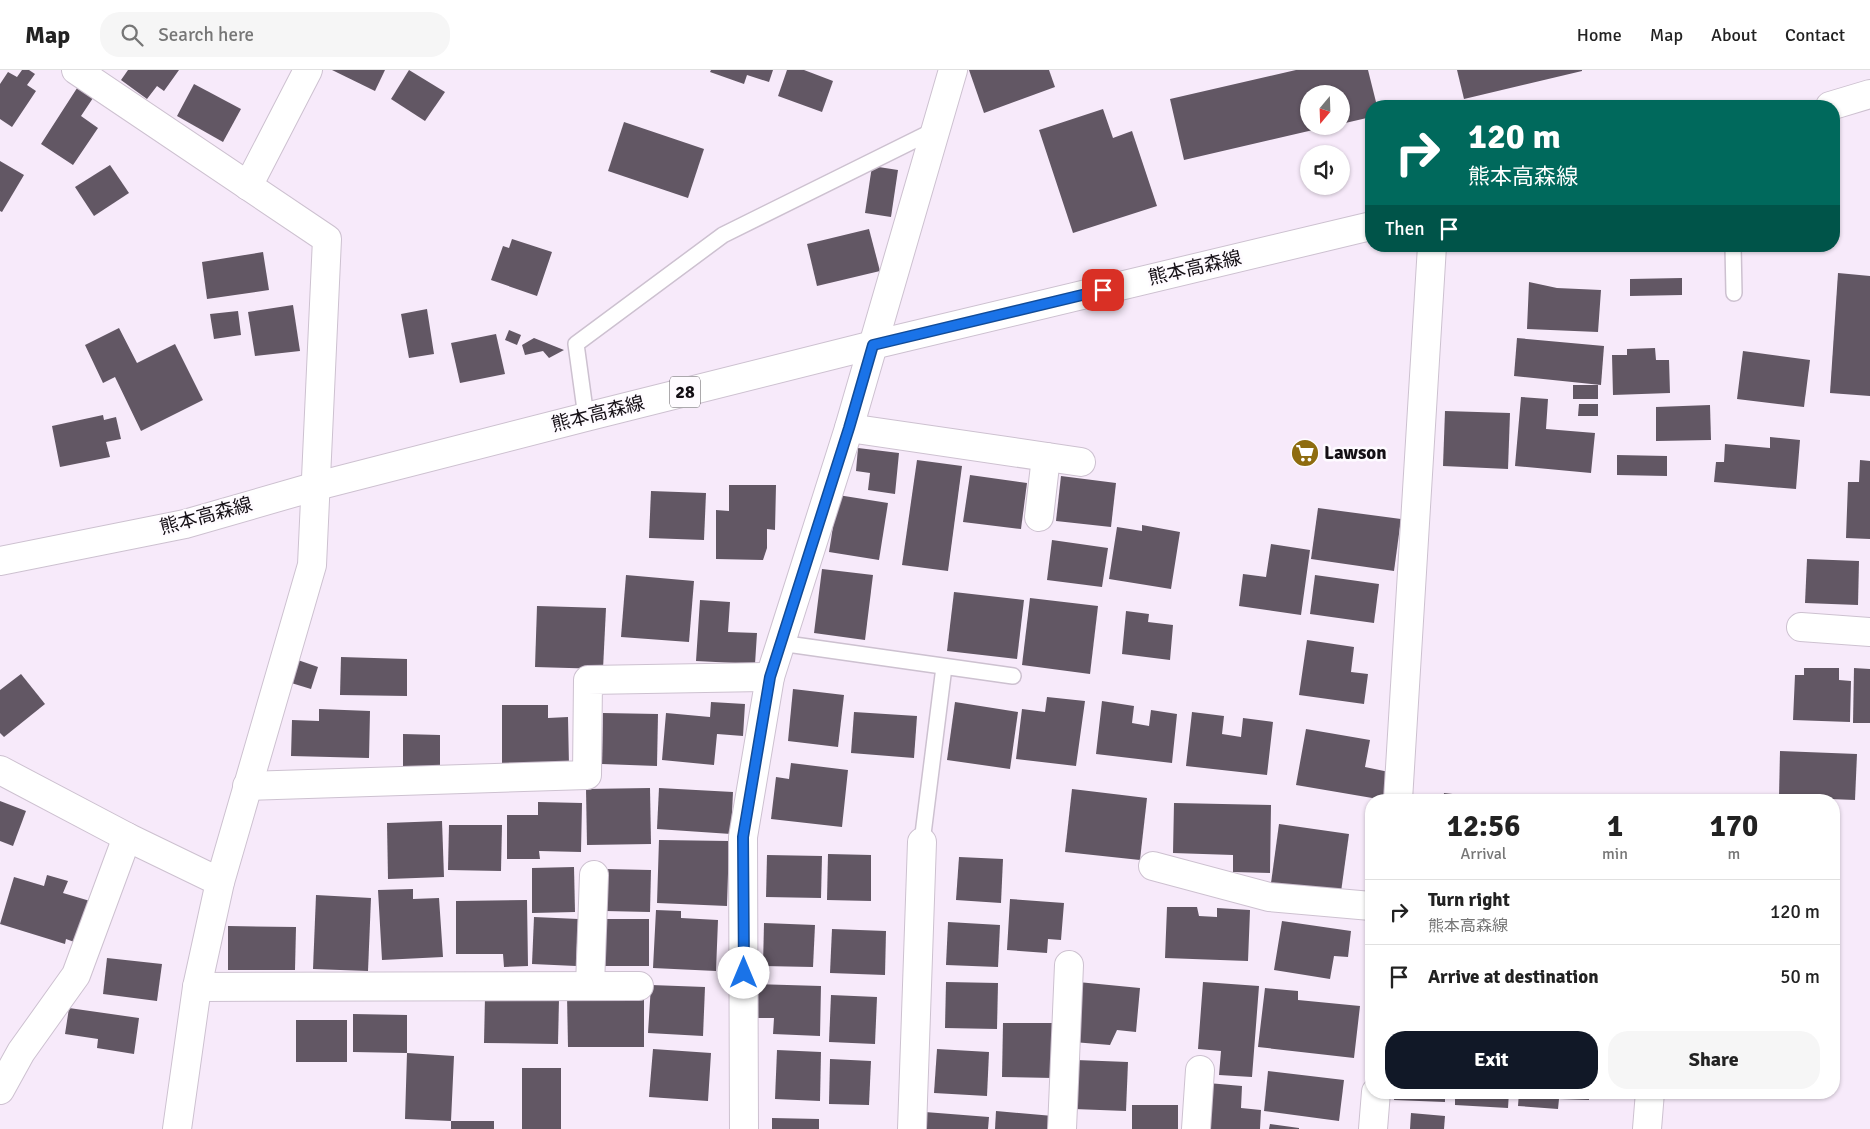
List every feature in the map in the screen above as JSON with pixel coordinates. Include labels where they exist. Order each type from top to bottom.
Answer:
[{"type":"street","points":[[76,70],[327,238],[312,565],[220,882],[197,987],[177,1129]]},
{"type":"street","points":[[248,186],[308,70]]},
{"type":"street","points":[[744,1129],[743,837],[770,677],[849,428],[953,70]]},
{"type":"street","points":[[1840,103],[1870,94]]},
{"type":"street","name":"熊本高森線","points":[[0,560],[185,524],[317,486],[586,417],[873,345],[1365,227]]},
{"type":"street","points":[[1398,794],[1432,252]]},
{"type":"street","points":[[849,428],[1081,462]]},
{"type":"street","points":[[1039,517],[1046,457]]},
{"type":"street","points":[[1801,627],[1870,632]]},
{"type":"street","points":[[247,786],[587,775],[588,680],[770,677]]},
{"type":"street","points":[[0,770],[127,837],[220,882]]},
{"type":"street","points":[[0,1090],[21,1052],[76,975],[127,837]]},
{"type":"street","points":[[912,1129],[922,842]]},
{"type":"street","points":[[1153,866],[1269,897],[1365,905]]},
{"type":"street","points":[[590,986],[594,875]]},
{"type":"street","points":[[1062,1129],[1069,965]]},
{"type":"street","points":[[197,987],[639,986]]},
{"type":"street","points":[[1196,1129],[1200,1070]]},
{"type":"street","points":[[1373,1129],[1375,1099]]},
{"type":"street","points":[[1647,1129],[1649,1099]]},
{"type":"lane","points":[[586,417],[576,344],[723,235],[937,129]]},
{"type":"lane","points":[[1733,252],[1734,293]]},
{"type":"lane","points":[[780,643],[1013,676]]},
{"type":"lane","points":[[922,842],[944,667]]},
{"type":"building","points":[[22,70],[29,70],[35,74],[27,85],[36,91],[12,127],[0,119],[0,84],[8,72],[17,77]]},
{"type":"building","points":[[128,70],[179,70],[164,91],[157,86],[147,99],[121,80]]},
{"type":"building","points":[[332,70],[385,70],[375,91]]},
{"type":"building","points":[[409,70],[445,92],[425,121],[391,99]]},
{"type":"building","points":[[711,70],[773,70],[769,82],[747,75],[744,84],[710,72]]},
{"type":"building","points":[[787,70],[804,70],[833,81],[822,112],[778,96]]},
{"type":"building","points":[[969,70],[1049,70],[1055,87],[984,113]]},
{"type":"building","points":[[1296,70],[1368,70],[1376,100],[1365,100],[1365,118],[1350,122],[1350,85],[1300,85],[1300,133],[1184,160],[1170,99]]},
{"type":"building","points":[[1457,70],[1582,70],[1582,71],[1464,99]]},
{"type":"building","points":[[194,84],[241,109],[223,142],[177,116]]},
{"type":"building","points":[[79,85],[95,95],[81,116],[98,128],[73,165],[41,144]]},
{"type":"building","points":[[1103,109],[1113,138],[1132,131],[1157,206],[1073,233],[1039,130]]},
{"type":"building","points":[[624,122],[704,149],[688,198],[608,171]]},
{"type":"building","points":[[0,161],[24,175],[2,212],[0,211]]},
{"type":"building","points":[[110,165],[129,193],[94,216],[75,187]]},
{"type":"building","points":[[872,166],[898,170],[891,217],[865,213]]},
{"type":"building","points":[[869,229],[880,271],[817,286],[807,244]]},
{"type":"building","points":[[512,239],[552,252],[537,296],[491,280],[503,246],[509,248]]},
{"type":"building","points":[[263,252],[269,290],[207,299],[202,262]]},
{"type":"building","points":[[1838,273],[1870,276],[1870,396],[1830,393]]},
{"type":"building","points":[[1682,278],[1682,295],[1630,296],[1630,279]]},
{"type":"building","points":[[1529,282],[1557,288],[1601,290],[1598,332],[1527,329]]},
{"type":"building","points":[[293,305],[300,351],[255,356],[248,312]]},
{"type":"building","points":[[427,309],[434,354],[409,358],[401,314]]},
{"type":"building","points":[[238,311],[241,335],[214,339],[210,314]]},
{"type":"building","points":[[119,328],[137,363],[175,344],[203,400],[141,431],[115,377],[103,383],[85,345]]},
{"type":"building","points":[[509,330],[521,335],[517,345],[505,340]]},
{"type":"building","points":[[496,334],[505,374],[460,383],[451,343]]},
{"type":"building","points":[[534,338],[564,350],[549,358],[543,351],[525,355],[522,345]]},
{"type":"building","points":[[1517,338],[1604,346],[1601,385],[1514,376]]},
{"type":"building","points":[[1655,348],[1656,360],[1669,360],[1670,393],[1613,395],[1612,355],[1627,355],[1627,349]]},
{"type":"building","points":[[1743,351],[1810,360],[1804,407],[1737,399]]},
{"type":"building","points":[[1573,385],[1598,385],[1598,399],[1573,399]]},
{"type":"building","points":[[1521,397],[1548,399],[1546,429],[1595,433],[1591,473],[1515,466]]},
{"type":"building","points":[[1579,404],[1598,404],[1598,416],[1578,416]]},
{"type":"building","points":[[1710,405],[1711,440],[1656,441],[1656,407]]},
{"type":"building","points":[[1445,411],[1510,413],[1508,469],[1443,466]]},
{"type":"building","points":[[103,415],[104,420],[116,417],[121,439],[106,442],[110,457],[60,467],[52,426]]},
{"type":"building","points":[[1770,437],[1800,440],[1796,489],[1714,482],[1716,462],[1724,462],[1725,444],[1770,448]]},
{"type":"building","points":[[858,448],[899,453],[895,494],[868,490],[870,473],[856,471]]},
{"type":"building","points":[[1617,455],[1667,456],[1667,476],[1617,475]]},
{"type":"building","points":[[917,460],[962,466],[948,571],[902,565]]},
{"type":"building","points":[[1860,460],[1870,461],[1870,539],[1846,538],[1848,482],[1859,482]]},
{"type":"building","points":[[970,475],[1027,483],[1021,529],[963,522]]},
{"type":"building","points":[[1061,476],[1116,483],[1111,527],[1056,521]]},
{"type":"building","points":[[729,485],[776,485],[775,530],[767,529],[767,548],[763,560],[716,559],[716,510],[729,511]]},
{"type":"building","points":[[651,491],[706,493],[704,540],[649,538]]},
{"type":"building","points":[[838,495],[888,503],[879,560],[829,552]]},
{"type":"building","points":[[1318,508],[1401,519],[1394,571],[1311,559]]},
{"type":"building","points":[[1142,525],[1180,532],[1171,589],[1109,579],[1117,527],[1142,531]]},
{"type":"building","points":[[1052,540],[1108,548],[1102,587],[1047,580]]},
{"type":"building","points":[[1271,544],[1310,550],[1301,615],[1239,606],[1243,574],[1266,577]]},
{"type":"building","points":[[1807,559],[1859,561],[1858,605],[1805,603]]},
{"type":"building","points":[[822,569],[873,575],[865,640],[814,633]]},
{"type":"building","points":[[626,575],[694,581],[689,642],[621,637]]},
{"type":"building","points":[[1315,575],[1379,584],[1374,623],[1310,614]]},
{"type":"building","points":[[954,592],[1024,600],[1017,659],[947,651]]},
{"type":"building","points":[[1030,598],[1098,606],[1090,674],[1022,665]]},
{"type":"building","points":[[700,600],[730,602],[728,632],[757,633],[755,664],[696,661]]},
{"type":"building","points":[[537,606],[606,608],[603,669],[535,667]]},
{"type":"building","points":[[1126,611],[1149,614],[1148,622],[1173,625],[1170,660],[1122,654]]},
{"type":"building","points":[[1307,640],[1354,647],[1351,672],[1368,674],[1364,704],[1299,695]]},
{"type":"building","points":[[341,657],[407,659],[407,696],[340,695]]},
{"type":"building","points":[[295,659],[318,667],[311,689],[288,682]]},
{"type":"building","points":[[1804,668],[1839,668],[1839,680],[1851,681],[1850,722],[1793,720],[1795,675],[1804,675]]},
{"type":"building","points":[[1854,668],[1870,669],[1870,723],[1853,723]]},
{"type":"building","points":[[21,674],[45,704],[4,737],[0,733],[0,690]]},
{"type":"building","points":[[793,689],[844,695],[838,747],[788,741]]},
{"type":"building","points":[[1047,697],[1085,701],[1076,766],[1016,759],[1022,709],[1045,712]]},
{"type":"building","points":[[1102,701],[1134,706],[1132,723],[1149,726],[1151,710],[1177,714],[1172,763],[1096,754]]},
{"type":"building","points":[[711,702],[745,704],[743,736],[717,734],[714,765],[662,760],[666,713],[710,717]]},
{"type":"building","points":[[955,702],[1018,712],[1010,769],[947,760]]},
{"type":"building","points":[[502,705],[548,705],[548,718],[568,717],[569,765],[502,766]]},
{"type":"building","points":[[319,709],[370,711],[369,758],[291,756],[292,720],[319,721]]},
{"type":"building","points":[[854,712],[917,716],[914,758],[851,753]]},
{"type":"building","points":[[1192,712],[1224,716],[1222,734],[1241,737],[1243,718],[1273,722],[1267,775],[1186,766]]},
{"type":"building","points":[[603,713],[658,714],[657,766],[602,764]]},
{"type":"building","points":[[1306,729],[1370,740],[1365,767],[1389,772],[1385,794],[1365,794],[1365,797],[1296,785]]},
{"type":"building","points":[[403,734],[440,735],[440,772],[403,771]]},
{"type":"building","points":[[1780,751],[1857,754],[1855,800],[1840,799],[1840,794],[1779,794]]},
{"type":"building","points":[[791,763],[848,770],[842,827],[771,819],[776,777],[789,779]]},
{"type":"building","points":[[650,788],[651,844],[587,845],[586,789]]},
{"type":"building","points":[[659,788],[733,792],[731,834],[657,829]]},
{"type":"building","points":[[1072,789],[1147,798],[1140,860],[1065,852]]},
{"type":"building","points":[[0,801],[26,811],[13,846],[0,841]]},
{"type":"building","points":[[538,802],[582,803],[581,852],[539,851],[540,859],[507,859],[507,815],[538,815]]},
{"type":"building","points":[[1174,803],[1271,805],[1270,873],[1233,872],[1233,855],[1173,853]]},
{"type":"building","points":[[442,821],[444,877],[388,879],[387,823]]},
{"type":"building","points":[[1279,824],[1349,834],[1341,892],[1271,883]]},
{"type":"building","points":[[449,825],[502,825],[501,871],[448,870]]},
{"type":"building","points":[[659,840],[729,841],[727,906],[657,903]]},
{"type":"building","points":[[828,854],[871,855],[871,901],[827,900]]},
{"type":"building","points":[[767,855],[822,856],[821,898],[766,897]]},
{"type":"building","points":[[959,857],[1003,859],[1001,903],[956,900]]},
{"type":"building","points":[[574,867],[575,912],[532,913],[532,868]]},
{"type":"building","points":[[605,869],[651,870],[650,912],[605,911]]},
{"type":"building","points":[[47,875],[68,881],[63,893],[90,901],[77,943],[66,939],[65,944],[0,924],[14,877],[44,886]]},
{"type":"building","points":[[413,889],[413,899],[439,898],[443,957],[382,960],[378,890]]},
{"type":"building","points":[[316,895],[371,898],[368,971],[313,969]]},
{"type":"building","points":[[1010,899],[1064,903],[1061,940],[1048,939],[1047,953],[1007,950]]},
{"type":"building","points":[[527,900],[528,966],[504,967],[503,954],[456,954],[456,901]]},
{"type":"building","points":[[1167,907],[1197,907],[1199,916],[1217,917],[1217,908],[1250,910],[1248,961],[1165,958]]},
{"type":"building","points":[[656,910],[681,911],[681,918],[718,920],[716,971],[653,968]]},
{"type":"building","points":[[534,917],[578,919],[576,966],[532,964]]},
{"type":"building","points":[[606,919],[649,919],[649,966],[605,966]]},
{"type":"building","points":[[1282,921],[1351,931],[1348,957],[1334,956],[1330,979],[1274,970]]},
{"type":"building","points":[[948,922],[1000,925],[998,967],[946,965]]},
{"type":"building","points":[[764,923],[815,925],[813,967],[763,966]]},
{"type":"building","points":[[228,926],[296,927],[295,970],[228,970]]},
{"type":"building","points":[[832,929],[886,931],[885,975],[830,973]]},
{"type":"building","points":[[107,958],[162,964],[157,1001],[103,994]]},
{"type":"building","points":[[946,982],[998,983],[997,1029],[945,1028]]},
{"type":"building","points":[[1078,982],[1140,988],[1136,1032],[1117,1030],[1110,1045],[1073,1042]]},
{"type":"building","points":[[1203,982],[1259,986],[1252,1077],[1219,1075],[1221,1051],[1198,1049]]},
{"type":"building","points":[[758,984],[821,986],[820,1036],[773,1034],[774,1018],[757,1018]]},
{"type":"building","points":[[651,985],[705,987],[703,1036],[648,1033]]},
{"type":"building","points":[[1265,988],[1298,991],[1298,1000],[1360,1006],[1354,1058],[1258,1047]]},
{"type":"building","points":[[567,995],[644,995],[644,1047],[568,1047]]},
{"type":"building","points":[[831,995],[877,997],[875,1044],[829,1042]]},
{"type":"building","points":[[485,997],[559,999],[558,1044],[484,1043]]},
{"type":"building","points":[[69,1008],[139,1018],[134,1054],[97,1048],[98,1039],[65,1034]]},
{"type":"building","points":[[353,1014],[407,1015],[407,1053],[353,1052]]},
{"type":"building","points":[[296,1020],[347,1020],[347,1062],[296,1062]]},
{"type":"building","points":[[1003,1023],[1054,1023],[1053,1078],[1002,1077]]},
{"type":"building","points":[[653,1049],[711,1053],[708,1101],[649,1097]]},
{"type":"building","points":[[937,1049],[989,1052],[987,1096],[934,1093]]},
{"type":"building","points":[[777,1050],[821,1052],[820,1101],[775,1099]]},
{"type":"building","points":[[407,1053],[454,1056],[451,1121],[405,1119]]},
{"type":"building","points":[[830,1059],[871,1061],[869,1105],[829,1104]]},
{"type":"building","points":[[1076,1060],[1128,1062],[1126,1111],[1074,1109]]},
{"type":"building","points":[[522,1068],[561,1068],[561,1129],[522,1129]]},
{"type":"building","points":[[1268,1071],[1344,1080],[1339,1121],[1264,1111]]},
{"type":"building","points":[[1208,1083],[1242,1086],[1241,1108],[1261,1110],[1260,1129],[1204,1129]]},
{"type":"building","points":[[1445,1099],[1445,1102],[1394,1100]]},
{"type":"building","points":[[1455,1099],[1509,1099],[1508,1108],[1455,1105]]},
{"type":"building","points":[[1518,1099],[1559,1099],[1558,1109],[1518,1106]]},
{"type":"building","points":[[1132,1105],[1178,1105],[1178,1129],[1132,1129]]},
{"type":"building","points":[[996,1111],[1053,1116],[1052,1129],[995,1129]]},
{"type":"building","points":[[925,1112],[989,1117],[988,1129],[923,1129]]},
{"type":"building","points":[[1411,1113],[1445,1116],[1444,1129],[1410,1129]]},
{"type":"building","points":[[772,1118],[819,1119],[819,1129],[772,1129]]},
{"type":"building","points":[[451,1121],[494,1121],[494,1129],[451,1129]]},
{"type":"building","points":[[1270,1124],[1299,1128],[1299,1129],[1269,1129]]},
{"type":"place","name":"Lawson","points":[[1305,453]]},
{"type":"route","points":[[744,973],[743,837],[770,677],[849,428],[873,345],[1103,290]]}]
